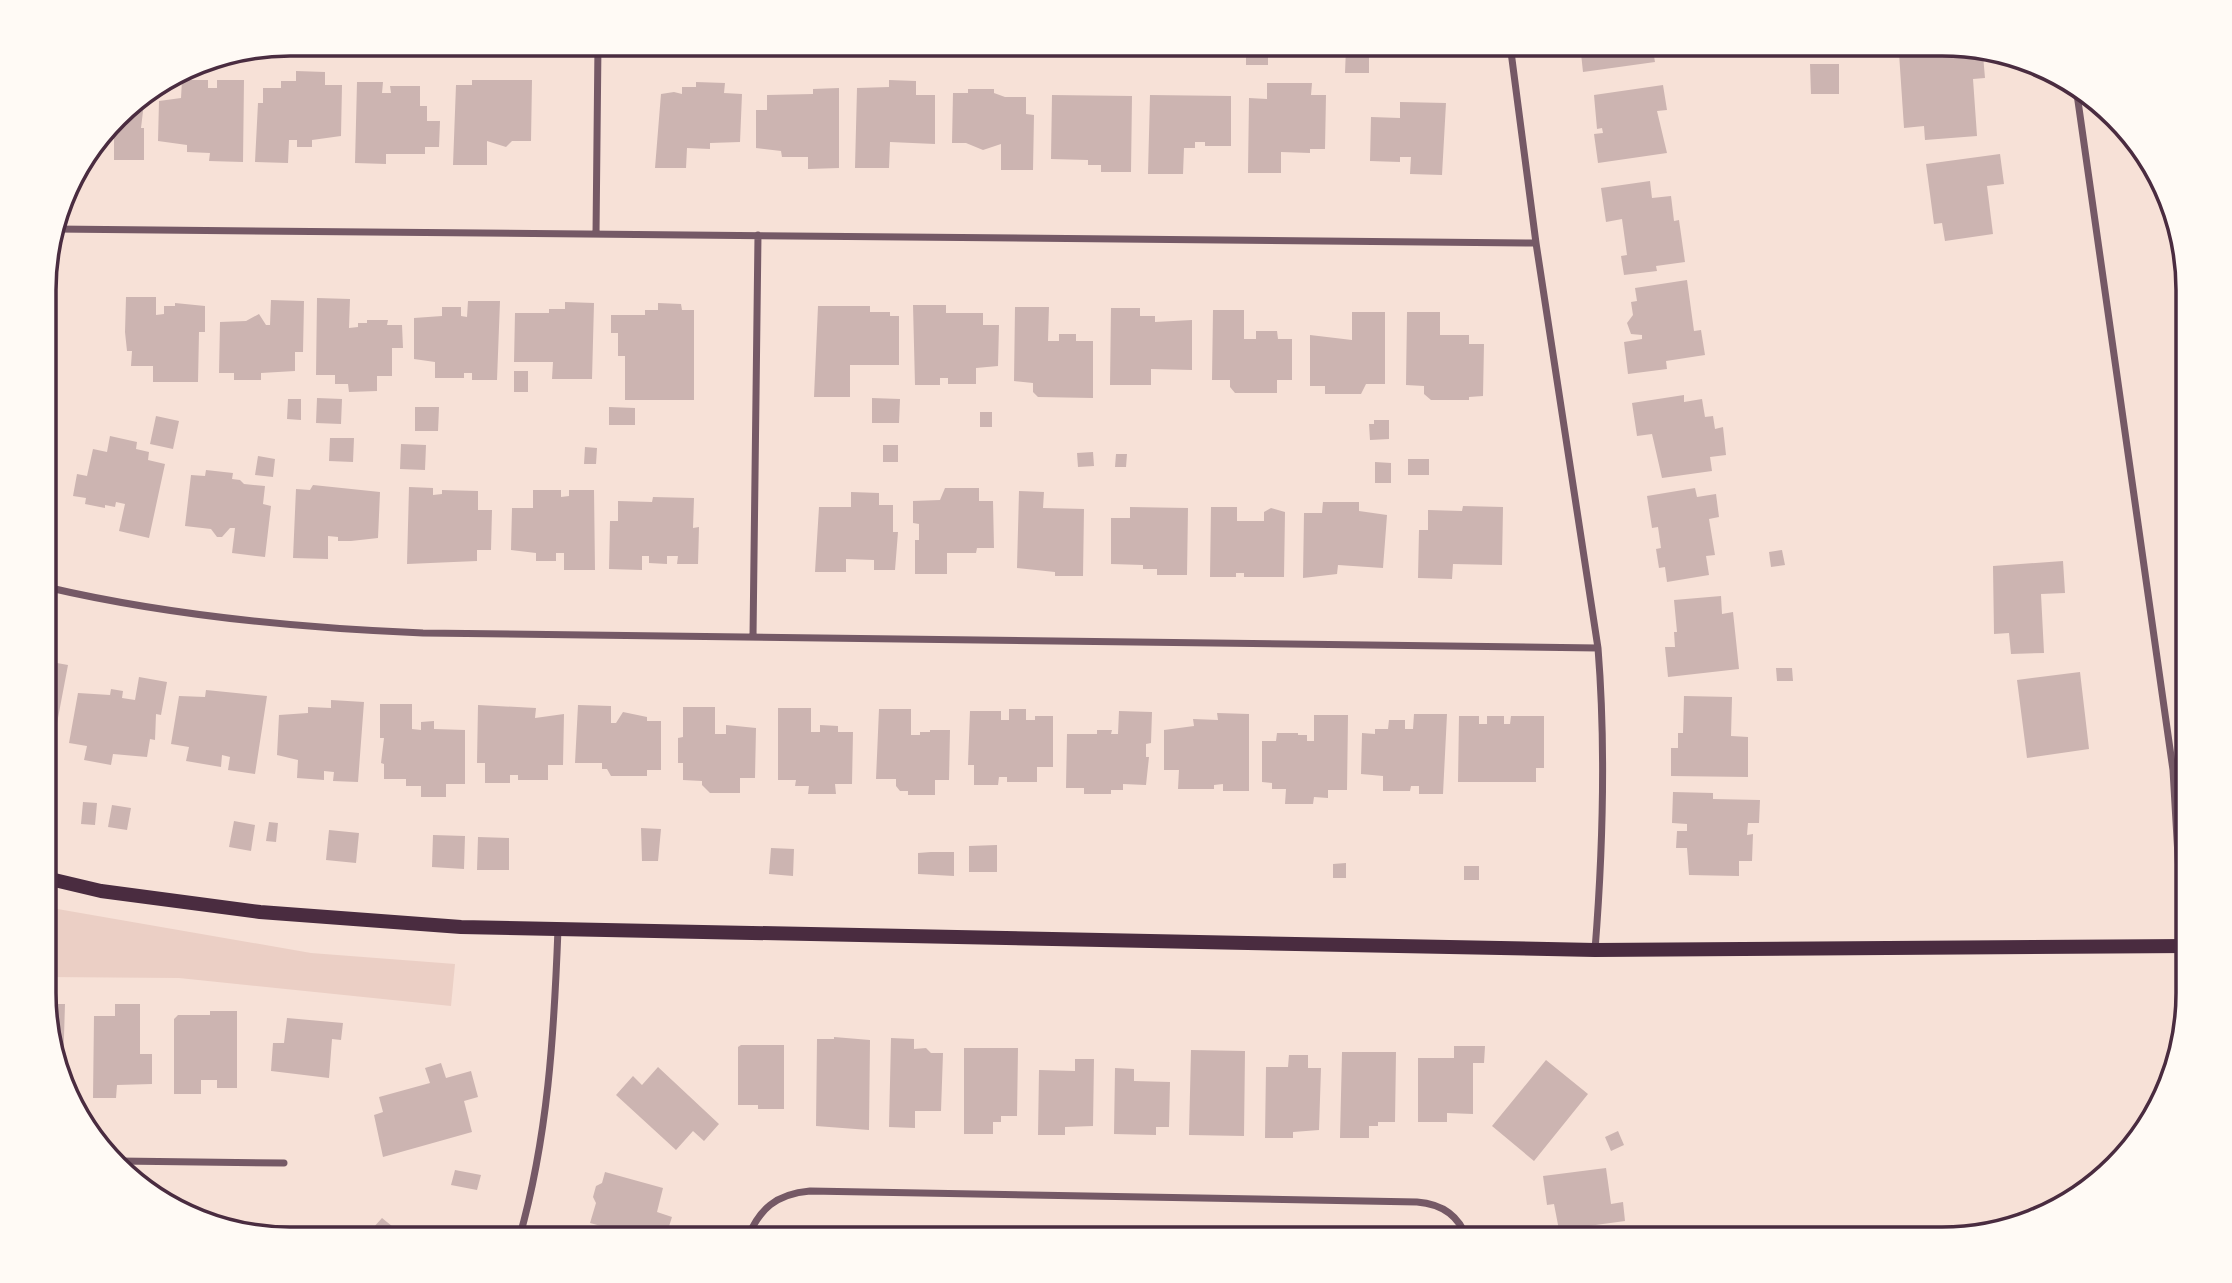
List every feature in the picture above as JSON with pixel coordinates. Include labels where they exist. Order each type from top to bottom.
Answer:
[{"type":"main road","points":[[56,880],[125,894],[320,918],[417,926],[1595,950],[2175,946]]},
{"type":"street","points":[[1512,56],[1536,243],[1598,648],[1602,713],[1602,840],[1595,950]]},
{"type":"street","points":[[596,234],[598,57]]},
{"type":"street","points":[[2078,100],[2175,795]]},
{"type":"street","points":[[64,229],[1536,243]]},
{"type":"street","points":[[753,637],[758,236]]},
{"type":"street","points":[[56,589],[178,613],[331,629],[423,634],[1598,648]]},
{"type":"street","points":[[522,1227],[544,1137],[553,1044],[558,929]]},
{"type":"street","points":[[128,1161],[284,1163]]},
{"type":"street","points":[[753,1227],[760,1213],[770,1203],[782,1196],[810,1191],[1410,1201],[1432,1204],[1453,1214],[1463,1226]]},
{"type":"shaded area","points":[[56,909],[311,953],[455,964],[451,1006],[179,978],[56,977]]},
{"type":"building","points":[[1246,56],[1268,56],[1268,65],[1246,65]]},
{"type":"building","points":[[1346,56],[1369,56],[1369,73],[1345,73]]},
{"type":"building","points":[[1581,56],[1654,56],[1655,62],[1583,72]]},
{"type":"building","points":[[1899,56],[1942,56],[1983,60],[1985,78],[1973,79],[1977,136],[1925,140],[1924,126],[1904,128]]},
{"type":"building","points":[[1810,64],[1839,64],[1839,94],[1811,94]]},
{"type":"building","points":[[296,71],[325,72],[325,85],[342,85],[341,136],[312,140],[312,147],[297,147],[297,140],[289,140],[288,163],[255,162],[258,103],[263,103],[263,88],[281,88],[281,81],[296,81]]},
{"type":"building","points":[[187,80],[208,80],[208,88],[217,88],[217,80],[244,80],[243,162],[209,161],[210,153],[187,152],[187,145],[158,141],[159,101],[181,98],[182,83]]},
{"type":"building","points":[[472,80],[532,80],[531,141],[512,141],[506,147],[487,141],[487,165],[453,165],[456,85],[472,85]]},
{"type":"building","points":[[889,80],[916,81],[916,95],[935,95],[935,144],[890,142],[889,168],[855,168],[857,88],[889,87]]},
{"type":"building","points":[[357,82],[383,82],[382,93],[391,93],[390,86],[420,86],[420,106],[427,106],[427,121],[440,121],[439,147],[425,147],[425,154],[386,154],[386,164],[355,163]]},
{"type":"building","points":[[696,82],[725,83],[724,93],[742,94],[740,142],[710,143],[710,149],[687,148],[686,168],[655,168],[661,94],[682,94],[682,87],[696,87]]},
{"type":"building","points":[[1267,83],[1312,83],[1311,95],[1326,95],[1325,149],[1310,149],[1310,153],[1281,152],[1281,173],[1248,173],[1249,98],[1267,99]]},
{"type":"building","points":[[1663,85],[1667,110],[1657,111],[1667,153],[1598,163],[1594,134],[1603,133],[1602,128],[1597,129],[1594,95]]},
{"type":"building","points":[[839,88],[839,168],[808,169],[808,157],[782,157],[781,151],[756,148],[756,110],[767,110],[767,95],[813,94],[813,89]]},
{"type":"building","points":[[968,89],[994,89],[994,93],[1005,97],[1026,97],[1026,114],[1034,115],[1033,170],[1001,170],[1001,144],[983,150],[966,143],[952,143],[953,93],[968,93]]},
{"type":"building","points":[[1052,95],[1132,96],[1131,172],[1101,172],[1101,165],[1088,165],[1088,160],[1051,159]]},
{"type":"building","points":[[1150,95],[1231,96],[1231,146],[1205,146],[1205,142],[1195,142],[1195,148],[1184,148],[1183,174],[1148,174]]},
{"type":"building","points":[[1400,102],[1446,103],[1442,175],[1410,174],[1411,157],[1400,157],[1400,162],[1370,161],[1371,117],[1400,118]]},
{"type":"building","points":[[143,108],[141,128],[144,128],[144,160],[114,160],[114,139]]},
{"type":"building","points":[[2000,154],[2004,184],[1987,186],[1993,234],[1945,241],[1942,223],[1934,224],[1926,164]]},
{"type":"building","points":[[1650,181],[1652,198],[1671,196],[1674,221],[1679,220],[1685,262],[1656,266],[1657,271],[1624,275],[1621,256],[1627,255],[1622,219],[1606,222],[1601,188]]},
{"type":"building","points":[[1687,280],[1694,331],[1701,330],[1705,355],[1666,361],[1667,369],[1628,374],[1624,342],[1642,339],[1642,335],[1631,334],[1627,323],[1633,315],[1631,302],[1637,301],[1635,288]]},
{"type":"building","points":[[126,297],[156,297],[156,315],[164,314],[164,306],[175,306],[175,303],[205,306],[205,332],[199,332],[198,382],[153,382],[153,366],[131,366],[132,351],[127,351],[125,332]]},
{"type":"building","points":[[317,298],[350,299],[349,328],[358,327],[358,323],[367,323],[367,320],[388,320],[387,325],[402,325],[403,348],[392,348],[392,376],[377,376],[377,391],[349,392],[348,384],[335,384],[335,375],[316,375]]},
{"type":"building","points":[[271,300],[304,301],[303,352],[295,352],[295,371],[261,373],[261,380],[234,380],[234,373],[219,373],[220,322],[246,321],[259,314],[266,325],[270,325]]},
{"type":"building","points":[[468,301],[500,301],[497,380],[472,380],[472,373],[464,373],[464,378],[435,378],[435,362],[414,359],[414,318],[442,316],[442,307],[461,307],[461,316],[467,317]]},
{"type":"building","points":[[565,302],[594,303],[592,379],[552,379],[553,362],[514,362],[515,313],[549,313],[549,309],[565,309]]},
{"type":"building","points":[[658,303],[681,304],[682,310],[694,310],[694,400],[625,400],[625,356],[618,356],[618,333],[611,333],[611,315],[645,315],[645,310],[658,310]]},
{"type":"building","points":[[913,305],[946,305],[946,313],[983,313],[983,325],[999,325],[998,366],[976,368],[976,384],[948,384],[948,378],[940,378],[940,385],[915,385]]},
{"type":"building","points":[[818,306],[870,306],[870,312],[890,312],[890,316],[899,316],[899,365],[850,365],[850,397],[814,397]]},
{"type":"building","points":[[1015,307],[1049,307],[1048,341],[1059,341],[1059,334],[1076,334],[1076,341],[1093,341],[1093,398],[1038,397],[1033,392],[1033,383],[1014,381]]},
{"type":"building","points":[[1111,308],[1140,308],[1140,316],[1155,316],[1155,322],[1192,320],[1192,370],[1151,369],[1151,385],[1110,385]]},
{"type":"building","points":[[1213,310],[1244,310],[1244,339],[1256,339],[1256,331],[1277,331],[1278,339],[1292,339],[1292,380],[1277,380],[1277,393],[1235,393],[1230,387],[1230,380],[1212,380]]},
{"type":"building","points":[[1352,312],[1385,312],[1385,384],[1366,384],[1361,394],[1325,394],[1325,386],[1310,386],[1310,335],[1352,340]]},
{"type":"building","points":[[1407,312],[1440,312],[1440,335],[1469,335],[1469,344],[1484,344],[1483,396],[1469,397],[1469,400],[1431,400],[1424,394],[1424,386],[1406,385]]},
{"type":"building","points":[[514,371],[528,371],[528,392],[514,392]]},
{"type":"building","points":[[1684,395],[1684,402],[1702,399],[1705,417],[1713,416],[1715,429],[1723,427],[1726,455],[1710,457],[1712,471],[1662,478],[1652,434],[1637,436],[1632,403]]},
{"type":"building","points":[[317,398],[342,399],[341,424],[316,423]]},
{"type":"building","points":[[872,398],[900,399],[899,423],[872,423]]},
{"type":"building","points":[[288,399],[301,399],[301,420],[287,419]]},
{"type":"building","points":[[415,407],[439,407],[438,431],[415,431]]},
{"type":"building","points":[[609,407],[635,408],[635,425],[609,425]]},
{"type":"building","points":[[980,412],[992,412],[992,427],[980,427]]},
{"type":"building","points":[[156,416],[179,421],[173,449],[150,444]]},
{"type":"building","points":[[1374,420],[1389,420],[1389,439],[1370,440],[1369,424],[1374,424]]},
{"type":"building","points":[[110,436],[137,442],[136,449],[149,452],[148,460],[165,464],[149,538],[119,531],[125,504],[116,502],[115,507],[105,505],[105,508],[85,504],[86,498],[73,496],[77,474],[87,476],[93,449],[107,452]]},
{"type":"building","points":[[330,438],[354,438],[353,462],[329,461]]},
{"type":"building","points":[[401,444],[426,445],[425,470],[400,469]]},
{"type":"building","points":[[883,445],[898,445],[898,462],[883,462]]},
{"type":"building","points":[[585,447],[597,448],[596,464],[584,464]]},
{"type":"building","points":[[1093,452],[1094,466],[1078,467],[1077,453]]},
{"type":"building","points":[[1116,454],[1127,454],[1126,467],[1115,467]]},
{"type":"building","points":[[258,456],[275,459],[273,477],[255,475]]},
{"type":"building","points":[[1408,459],[1429,459],[1429,475],[1408,475]]},
{"type":"building","points":[[1375,462],[1391,463],[1391,483],[1375,483]]},
{"type":"building","points":[[206,470],[233,473],[232,479],[240,480],[244,484],[265,486],[263,504],[271,506],[265,557],[232,553],[235,528],[230,528],[222,537],[217,537],[211,529],[185,526],[191,475],[205,476]]},
{"type":"building","points":[[313,485],[380,492],[378,538],[338,541],[338,537],[328,536],[328,559],[293,558],[296,489],[310,490]]},
{"type":"building","points":[[409,487],[433,488],[433,495],[442,494],[442,490],[478,491],[478,510],[492,510],[491,550],[477,550],[477,561],[407,564]]},
{"type":"building","points":[[945,488],[979,488],[979,501],[993,501],[994,548],[977,548],[976,553],[947,553],[947,574],[915,574],[915,540],[919,540],[919,524],[913,523],[913,501],[940,500]]},
{"type":"building","points":[[1695,488],[1697,497],[1716,494],[1719,517],[1709,519],[1715,555],[1706,556],[1709,575],[1667,582],[1665,567],[1659,568],[1656,549],[1661,548],[1658,527],[1652,528],[1647,496]]},
{"type":"building","points":[[533,490],[561,490],[561,497],[569,496],[569,490],[594,490],[595,570],[564,570],[564,553],[556,553],[556,561],[536,561],[536,553],[511,550],[512,508],[533,508]]},
{"type":"building","points":[[1019,491],[1044,492],[1043,508],[1084,509],[1083,576],[1055,576],[1055,572],[1017,568]]},
{"type":"building","points":[[851,492],[879,493],[879,505],[893,505],[893,532],[898,532],[895,570],[874,570],[874,560],[846,559],[846,572],[815,572],[819,507],[851,507]]},
{"type":"building","points":[[653,497],[694,498],[693,528],[699,527],[698,564],[677,564],[678,556],[667,556],[667,564],[649,563],[649,556],[642,556],[642,570],[609,569],[610,521],[618,521],[618,501],[652,502]]},
{"type":"building","points":[[1323,502],[1359,502],[1359,511],[1387,515],[1383,568],[1338,565],[1337,574],[1303,578],[1304,513],[1322,513]]},
{"type":"building","points":[[1463,506],[1503,507],[1502,565],[1453,564],[1452,579],[1418,578],[1419,530],[1428,530],[1428,510],[1462,511]]},
{"type":"building","points":[[1130,507],[1188,508],[1187,575],[1157,575],[1157,569],[1143,569],[1143,565],[1111,564],[1111,518],[1130,518]]},
{"type":"building","points":[[1211,507],[1237,507],[1237,521],[1264,521],[1264,512],[1271,508],[1285,512],[1284,577],[1244,577],[1244,573],[1236,573],[1236,577],[1210,577]]},
{"type":"building","points":[[1782,550],[1785,565],[1771,567],[1769,552]]},
{"type":"building","points":[[2063,561],[2065,593],[2041,594],[2044,653],[2011,654],[2009,633],[1994,634],[1993,566]]},
{"type":"building","points":[[1721,596],[1722,614],[1733,612],[1739,669],[1668,677],[1665,647],[1675,647],[1674,632],[1677,632],[1674,600]]},
{"type":"building","points":[[56,663],[68,665],[56,728]]},
{"type":"building","points":[[1776,668],[1792,668],[1793,681],[1777,681]]},
{"type":"building","points":[[2080,672],[2089,749],[2027,758],[2017,680]]},
{"type":"building","points":[[139,677],[167,682],[161,715],[156,714],[155,740],[150,739],[147,757],[113,754],[111,765],[84,760],[87,746],[69,743],[78,693],[110,695],[111,689],[123,691],[122,698],[135,700]]},
{"type":"building","points":[[206,690],[267,696],[255,774],[228,770],[230,757],[222,755],[221,767],[186,761],[189,747],[171,744],[179,696],[205,697]]},
{"type":"building","points":[[1684,696],[1732,697],[1731,736],[1748,737],[1748,777],[1671,776],[1671,748],[1678,748],[1678,733],[1683,733]]},
{"type":"building","points":[[331,700],[364,702],[358,782],[333,781],[334,772],[324,771],[324,780],[297,778],[298,760],[277,755],[279,715],[308,713],[308,707],[331,708]]},
{"type":"building","points":[[380,704],[412,704],[412,729],[421,730],[421,722],[434,721],[434,729],[465,730],[465,784],[446,784],[446,797],[421,797],[421,786],[406,786],[406,779],[384,779],[384,764],[381,763],[384,738],[380,738]]},
{"type":"building","points":[[478,705],[536,708],[535,718],[564,714],[563,765],[548,765],[548,780],[518,780],[518,775],[510,775],[510,783],[485,783],[485,763],[477,763]]},
{"type":"building","points":[[578,705],[611,706],[611,723],[616,723],[623,712],[647,717],[647,721],[661,721],[661,770],[647,770],[647,776],[611,776],[607,769],[602,769],[602,763],[575,763]]},
{"type":"building","points":[[683,707],[715,707],[715,734],[726,734],[726,725],[756,728],[755,778],[740,778],[740,793],[710,793],[702,785],[702,781],[683,780],[683,763],[678,763],[678,738],[683,737]]},
{"type":"building","points":[[778,708],[811,708],[811,732],[820,732],[820,725],[838,726],[838,732],[853,732],[852,784],[835,784],[836,794],[808,794],[809,786],[795,786],[796,780],[778,780]]},
{"type":"building","points":[[879,709],[911,709],[911,735],[920,735],[920,732],[930,730],[950,730],[949,780],[935,780],[935,795],[908,795],[908,791],[900,791],[896,786],[896,779],[876,779]]},
{"type":"building","points":[[1009,709],[1026,709],[1026,720],[1035,720],[1035,716],[1053,716],[1053,767],[1037,767],[1037,782],[1007,782],[1007,777],[999,777],[998,785],[974,785],[974,765],[968,765],[970,711],[1001,711],[1001,720],[1009,720]]},
{"type":"building","points":[[1119,711],[1152,712],[1151,743],[1146,744],[1146,757],[1149,757],[1146,785],[1123,784],[1123,790],[1111,790],[1111,794],[1084,794],[1084,788],[1066,788],[1067,734],[1097,734],[1097,730],[1112,730],[1111,734],[1118,734]]},
{"type":"building","points":[[1217,713],[1249,714],[1249,791],[1223,791],[1223,784],[1214,785],[1214,789],[1178,789],[1179,770],[1164,770],[1164,730],[1194,726],[1193,719],[1218,720]]},
{"type":"building","points":[[1414,714],[1447,714],[1443,794],[1419,794],[1419,786],[1411,786],[1410,791],[1383,791],[1383,776],[1361,774],[1362,733],[1375,734],[1375,729],[1388,729],[1389,720],[1405,720],[1405,729],[1413,729]]},
{"type":"building","points":[[1314,715],[1348,715],[1347,790],[1328,790],[1328,798],[1314,797],[1313,804],[1285,804],[1286,789],[1272,789],[1272,783],[1262,782],[1262,741],[1276,741],[1277,733],[1298,733],[1307,735],[1307,741],[1314,741]]},
{"type":"building","points":[[1459,716],[1479,716],[1479,724],[1487,724],[1487,716],[1504,716],[1504,724],[1510,724],[1511,716],[1544,716],[1544,768],[1536,768],[1536,782],[1458,782]]},
{"type":"building","points":[[1673,792],[1713,793],[1713,799],[1760,800],[1759,823],[1748,823],[1747,835],[1753,834],[1752,861],[1739,861],[1739,876],[1689,875],[1687,848],[1676,848],[1677,831],[1687,831],[1687,824],[1672,823]]},
{"type":"building","points":[[83,802],[97,803],[95,825],[81,824]]},
{"type":"building","points":[[112,805],[131,808],[127,830],[108,827]]},
{"type":"building","points":[[234,821],[255,825],[251,851],[229,847]]},
{"type":"building","points":[[269,822],[278,823],[276,842],[266,841]]},
{"type":"building","points":[[641,828],[661,829],[658,861],[642,861]]},
{"type":"building","points":[[329,830],[359,833],[356,863],[326,860]]},
{"type":"building","points":[[433,835],[465,836],[464,869],[432,867]]},
{"type":"building","points":[[478,837],[509,838],[509,870],[477,870]]},
{"type":"building","points":[[997,845],[997,872],[969,872],[969,846]]},
{"type":"building","points":[[771,848],[794,849],[793,876],[769,874]]},
{"type":"building","points":[[954,852],[954,876],[918,874],[918,853]]},
{"type":"building","points":[[1346,863],[1346,878],[1333,878],[1333,864]]},
{"type":"building","points":[[1464,866],[1479,866],[1479,880],[1464,880]]},
{"type":"building","points":[[57,1004],[65,1004],[64,1049]]},
{"type":"building","points":[[115,1004],[140,1004],[140,1054],[152,1054],[152,1084],[117,1085],[116,1098],[93,1098],[94,1016],[115,1016]]},
{"type":"building","points":[[210,1011],[237,1011],[237,1088],[217,1088],[217,1080],[201,1080],[201,1094],[174,1094],[174,1019],[178,1015],[210,1015]]},
{"type":"building","points":[[287,1018],[343,1023],[341,1040],[332,1039],[329,1078],[271,1071],[273,1043],[284,1043]]},
{"type":"building","points":[[834,1037],[870,1040],[869,1130],[816,1126],[817,1039]]},
{"type":"building","points":[[891,1038],[914,1039],[914,1049],[926,1048],[931,1053],[943,1053],[941,1111],[915,1111],[915,1128],[889,1127]]},
{"type":"building","points":[[784,1045],[784,1109],[758,1109],[758,1105],[738,1105],[738,1047]]},
{"type":"building","points":[[1454,1046],[1485,1046],[1484,1063],[1473,1063],[1473,1114],[1447,1113],[1447,1122],[1418,1122],[1418,1058],[1454,1058]]},
{"type":"building","points":[[964,1048],[1018,1048],[1017,1116],[1001,1116],[1001,1122],[993,1122],[993,1134],[964,1134]]},
{"type":"building","points":[[1191,1050],[1245,1051],[1244,1136],[1189,1135]]},
{"type":"building","points":[[1342,1052],[1396,1052],[1395,1122],[1378,1122],[1378,1126],[1369,1126],[1369,1138],[1340,1138]]},
{"type":"building","points":[[1289,1055],[1308,1055],[1308,1068],[1321,1068],[1319,1130],[1293,1132],[1293,1138],[1265,1138],[1266,1067],[1288,1067]]},
{"type":"building","points":[[1075,1059],[1094,1059],[1093,1126],[1065,1127],[1065,1135],[1038,1135],[1039,1070],[1075,1071]]},
{"type":"building","points":[[1546,1060],[1588,1094],[1534,1161],[1492,1126]]},
{"type":"building","points":[[441,1063],[446,1078],[471,1071],[478,1097],[464,1101],[472,1132],[383,1157],[374,1115],[383,1112],[379,1097],[430,1083],[425,1068]]},
{"type":"building","points":[[658,1067],[719,1124],[704,1141],[693,1131],[676,1150],[616,1095],[633,1076],[642,1085]]},
{"type":"building","points":[[1115,1068],[1134,1069],[1134,1081],[1170,1082],[1169,1127],[1156,1127],[1156,1135],[1114,1134]]},
{"type":"building","points":[[1618,1131],[1624,1145],[1611,1151],[1605,1137]]},
{"type":"building","points":[[1606,1168],[1611,1204],[1623,1202],[1625,1221],[1587,1226],[1558,1226],[1554,1204],[1547,1205],[1543,1176]]},
{"type":"building","points":[[455,1170],[481,1175],[477,1190],[451,1185]]},
{"type":"building","points":[[605,1172],[663,1188],[657,1212],[672,1217],[669,1227],[604,1227],[590,1223],[596,1203],[593,1197],[596,1186],[602,1183]]},
{"type":"building","points":[[382,1218],[393,1227],[374,1227]]}]
